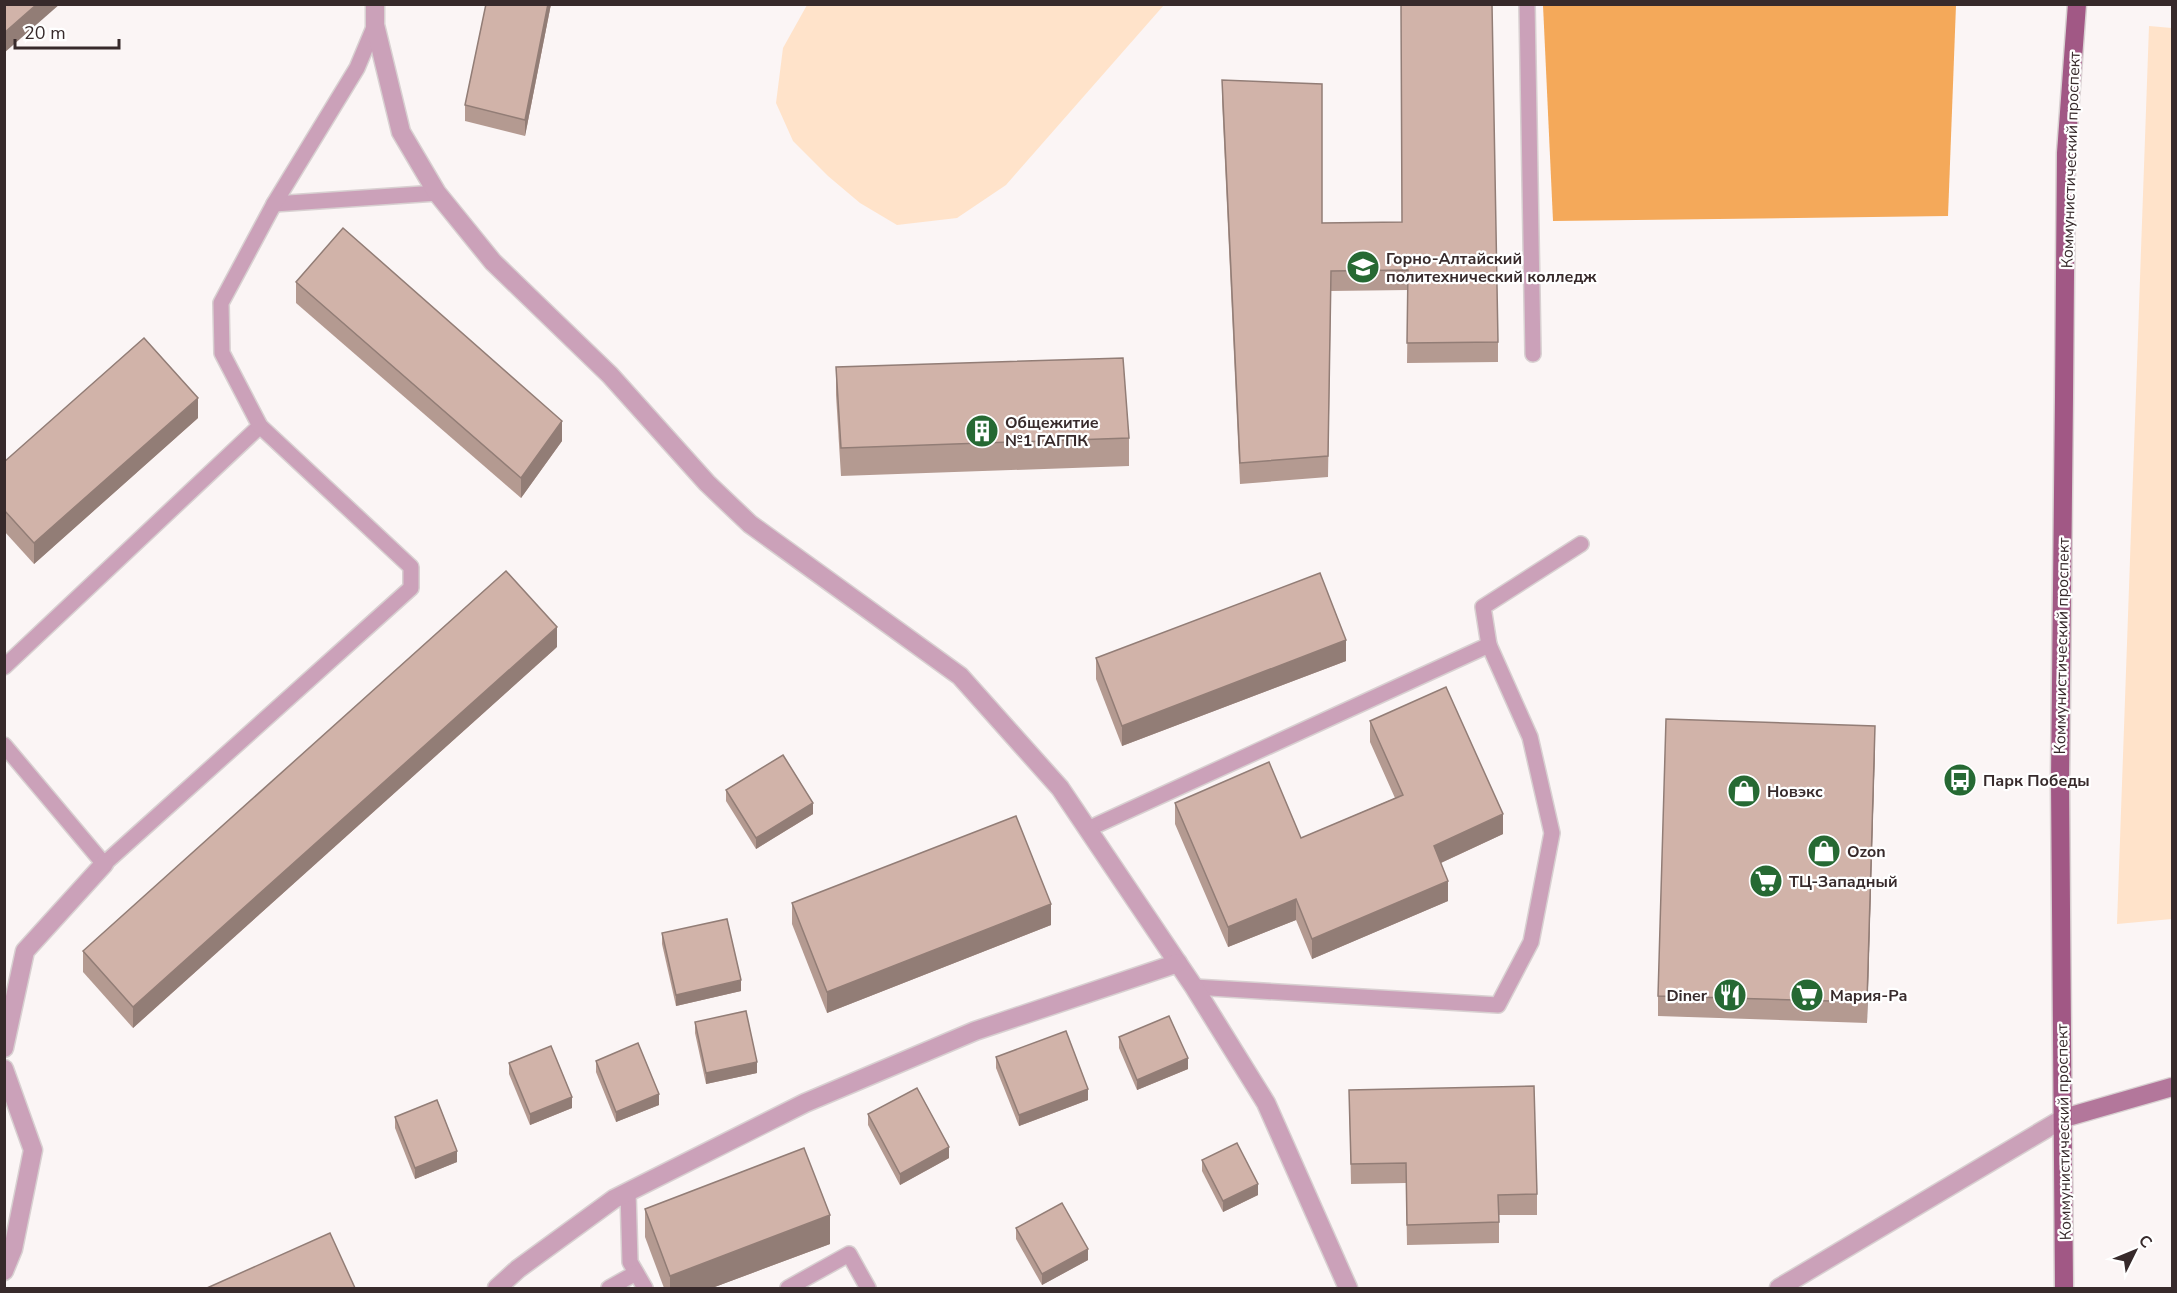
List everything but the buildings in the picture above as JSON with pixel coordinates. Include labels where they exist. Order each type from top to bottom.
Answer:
[{"type":"main road","name":"Коммунистический проспект","points":[[2064,1288],[2060,769],[2066,153],[2077,4]]},
{"type":"street","points":[[375,4],[375,25],[400,132],[437,193],[493,262],[610,375],[707,483],[750,524],[960,676],[1060,788],[1194,987],[1266,1102],[1348,1288]]},
{"type":"street","points":[[4,1048],[25,951],[104,864]]},
{"type":"street","points":[[497,1288],[537,1255],[614,1199],[805,1103],[975,1031],[1178,963]]},
{"type":"street","points":[[4,1069],[33,1150],[4,1271]]},
{"type":"street","points":[[1779,1288],[2064,1118],[2172,1087]]},
{"type":"lane","points":[[1527,4],[1533,354]]},
{"type":"lane","points":[[4,745],[104,864],[411,588],[411,567],[260,426],[222,353],[221,303],[274,204],[357,68],[375,25]]},
{"type":"lane","points":[[274,204],[437,193]]},
{"type":"lane","points":[[4,668],[260,426]]},
{"type":"lane","points":[[1194,987],[1498,1005],[1531,942],[1552,833],[1530,737],[1489,645],[1483,607],[1581,544]]},
{"type":"lane","points":[[1088,829],[1489,645]]},
{"type":"lane","points":[[628,1192],[630,1262],[645,1288]]},
{"type":"lane","points":[[788,1288],[849,1254],[868,1288]]},
{"type":"lane","points":[[609,1288],[636,1273]]},
{"type":"shaded area","points":[[807,5],[1164,5],[1006,185],[957,218],[897,225],[860,203],[828,176],[793,141],[776,103],[783,48]]},
{"type":"shaded area","points":[[1543,5],[1956,5],[1948,216],[1553,221]]},
{"type":"shaded area","name":"Парк Победы","points":[[2149,26],[2172,28],[2172,919],[2117,924]]},
{"type":"place","name":"Горно-Алтайский политехнический колледж","points":[[1363,267]]},
{"type":"place","name":"Общежитие №1 ГАГПК","points":[[982,431]]},
{"type":"place","name":"Парк Победы","points":[[1960,780]]},
{"type":"place","name":"Новэкс","points":[[1744,791]]},
{"type":"place","name":"Ozon","points":[[1824,851]]},
{"type":"place","name":"ТЦ-Западный","points":[[1766,881]]},
{"type":"place","name":"Diner","points":[[1730,995]]},
{"type":"place","name":"Мария-Ра","points":[[1807,995]]}]
